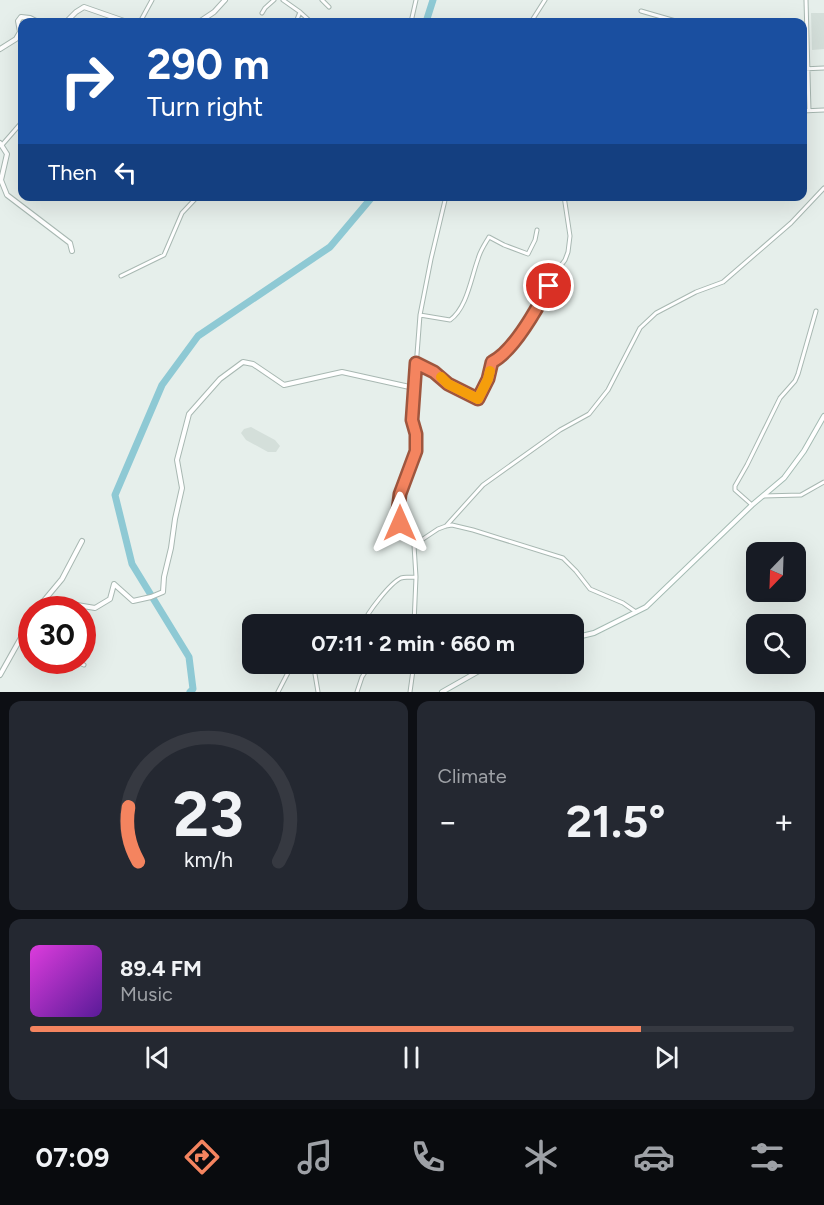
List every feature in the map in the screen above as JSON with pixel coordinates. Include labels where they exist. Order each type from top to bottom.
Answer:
[{"type":"street","points":[[84,0],[84,7]]},
{"type":"street","points":[[142,18],[152,0]]},
{"type":"street","points":[[205,18],[225,0]]},
{"type":"street","points":[[262,13],[274,0]]},
{"type":"street","points":[[283,0],[307,18]]},
{"type":"street","points":[[322,0],[329,7]]},
{"type":"street","points":[[412,18],[416,0]]},
{"type":"street","points":[[534,18],[545,0]]},
{"type":"street","points":[[805,18],[806,0]]},
{"type":"street","points":[[70,18],[84,7]]},
{"type":"street","points":[[84,7],[116,18]]},
{"type":"street","points":[[641,11],[665,18]]},
{"type":"street","points":[[298,18],[300,12]]},
{"type":"street","points":[[0,49],[18,36]]},
{"type":"street","points":[[807,69],[824,68]]},
{"type":"street","points":[[807,90],[809,111],[824,110]]},
{"type":"street","points":[[18,127],[1,144],[7,153],[1,180],[7,195],[70,243],[72,251]]},
{"type":"street","points":[[446,526],[483,485],[560,430],[589,414],[608,390],[640,328],[656,313],[696,292],[723,282],[792,223],[824,188]]},
{"type":"street","points":[[121,276],[164,255],[182,213],[193,201]]},
{"type":"street","points":[[414,614],[416,577],[414,545],[400,523],[398,510],[400,494],[416,451],[416,434],[412,420],[420,315],[430,259],[445,201]]},
{"type":"street","points":[[416,363],[434,372],[448,384],[477,399],[480,397],[492,362],[506,352],[535,313],[556,272],[565,260],[570,236],[565,201]]},
{"type":"street","points":[[420,315],[447,320],[455,317],[467,295],[478,257],[489,237],[528,254],[535,242],[537,230]]},
{"type":"street","points":[[752,505],[735,490],[735,486],[780,398],[798,375],[816,311]]},
{"type":"street","points":[[96,608],[110,599],[114,584],[133,601],[163,592],[182,488],[177,460],[189,414],[220,379],[243,362],[253,364],[284,385],[342,372],[414,388]]},
{"type":"street","points":[[584,635],[594,633],[646,607],[752,505],[784,478],[804,451],[824,416]]},
{"type":"street","points":[[763,496],[801,495],[824,482]]},
{"type":"street","points":[[414,545],[446,526],[452,525],[473,530],[563,558],[590,589],[623,603],[636,612]]},
{"type":"street","points":[[48,596],[62,579],[82,542]]},
{"type":"street","points":[[368,614],[390,586],[401,578],[416,577]]},
{"type":"street","points":[[0,675],[18,644]]},
{"type":"street","points":[[278,692],[287,674]]},
{"type":"street","points":[[315,674],[318,692]]},
{"type":"street","points":[[357,692],[364,674]]},
{"type":"street","points":[[410,692],[412,674]]},
{"type":"street","points":[[442,692],[474,674]]},
{"type":"shaded area","points":[[811,13],[824,13],[824,49],[812,50]]},
{"type":"shaded area","points":[[251,427],[275,440],[280,446],[276,452],[268,452],[246,440],[241,433],[244,429]]},
{"type":"waterway","points":[[427,18],[433,0]]},
{"type":"waterway","points":[[190,692],[193,689],[189,657],[132,564],[115,495],[162,385],[198,336],[330,247],[369,201]]},
{"type":"slow traffic","points":[[441,377],[448,384],[478,399],[490,371]]},
{"type":"route","points":[[400,523],[398,510],[400,494],[416,451],[416,434],[412,420],[416,363],[434,372],[448,384],[478,399],[488,379],[492,362],[506,352],[535,313],[549,286]]}]
